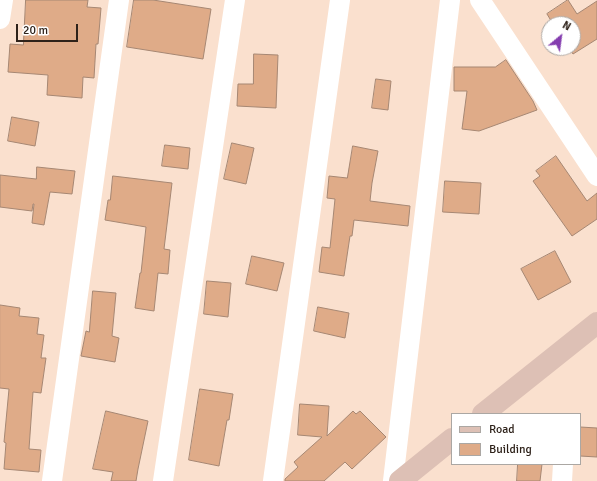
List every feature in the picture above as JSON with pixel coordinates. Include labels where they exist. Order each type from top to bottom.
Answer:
[{"type":"main road","points":[[484,413],[597,323]]},
{"type":"main road","points":[[400,481],[451,440]]},
{"type":"street","points":[[0,18],[3,0]]},
{"type":"street","points":[[52,481],[120,0]]},
{"type":"street","points":[[163,481],[235,0]]},
{"type":"street","points":[[274,481],[340,0]]},
{"type":"street","points":[[393,481],[450,0]]},
{"type":"street","points":[[480,0],[597,176]]},
{"type":"street","points":[[562,481],[563,465]]},
{"type":"building","points":[[26,0],[88,0],[87,7],[101,8],[98,44],[96,44],[94,78],[83,77],[82,98],[47,95],[48,75],[8,72],[10,44],[23,45]]},
{"type":"building","points":[[134,0],[153,0],[211,9],[203,59],[127,47]]},
{"type":"building","points":[[568,0],[577,14],[597,1],[597,39],[581,49],[581,16],[548,16],[547,14]]},
{"type":"building","points":[[254,54],[278,55],[276,108],[237,106],[238,84],[253,84]]},
{"type":"building","points":[[506,60],[533,101],[537,110],[479,131],[462,129],[467,91],[454,91],[454,67],[495,67]]},
{"type":"building","points":[[376,79],[391,81],[388,110],[372,108]]},
{"type":"building","points":[[12,117],[39,122],[35,146],[8,141]]},
{"type":"building","points":[[232,143],[254,148],[246,184],[224,179]]},
{"type":"building","points":[[165,145],[190,148],[188,169],[162,166]]},
{"type":"building","points":[[353,146],[378,151],[370,201],[410,206],[408,226],[354,220],[344,276],[319,272],[322,247],[330,248],[335,199],[327,198],[329,176],[347,178]]},
{"type":"building","points":[[556,156],[587,201],[597,193],[597,219],[572,236],[533,181],[540,176],[536,171]]},
{"type":"building","points":[[37,167],[75,171],[72,194],[50,192],[44,225],[32,223],[34,204],[32,211],[0,207],[0,175],[36,179]]},
{"type":"building","points":[[113,176],[172,183],[164,249],[170,250],[168,274],[158,273],[154,311],[135,308],[141,273],[146,227],[105,220],[108,200],[110,200]]},
{"type":"building","points":[[445,181],[481,183],[479,214],[443,212]]},
{"type":"building","points":[[555,251],[571,282],[538,300],[521,269]]},
{"type":"building","points":[[252,256],[284,263],[277,291],[246,284]]},
{"type":"building","points":[[207,281],[231,283],[228,317],[204,314]]},
{"type":"building","points":[[93,291],[116,293],[112,336],[119,338],[115,362],[81,356],[86,331],[89,332]]},
{"type":"building","points":[[0,305],[20,308],[19,316],[39,318],[37,334],[44,335],[41,358],[46,358],[41,393],[33,392],[29,449],[41,450],[39,472],[4,469],[6,443],[4,442],[9,389],[0,388]]},
{"type":"building","points":[[318,307],[349,313],[345,338],[314,331]]},
{"type":"building","points":[[200,389],[233,394],[219,466],[189,460]]},
{"type":"building","points":[[300,404],[329,406],[327,436],[353,411],[356,414],[360,411],[386,437],[352,469],[345,462],[324,481],[285,481],[285,479],[298,467],[294,462],[322,437],[298,435]]},
{"type":"building","points":[[106,411],[148,421],[136,481],[111,481],[113,472],[93,469]]},
{"type":"building","points":[[581,427],[597,428],[597,457],[581,456]]},
{"type":"building","points":[[518,465],[542,465],[540,481],[517,481]]}]
